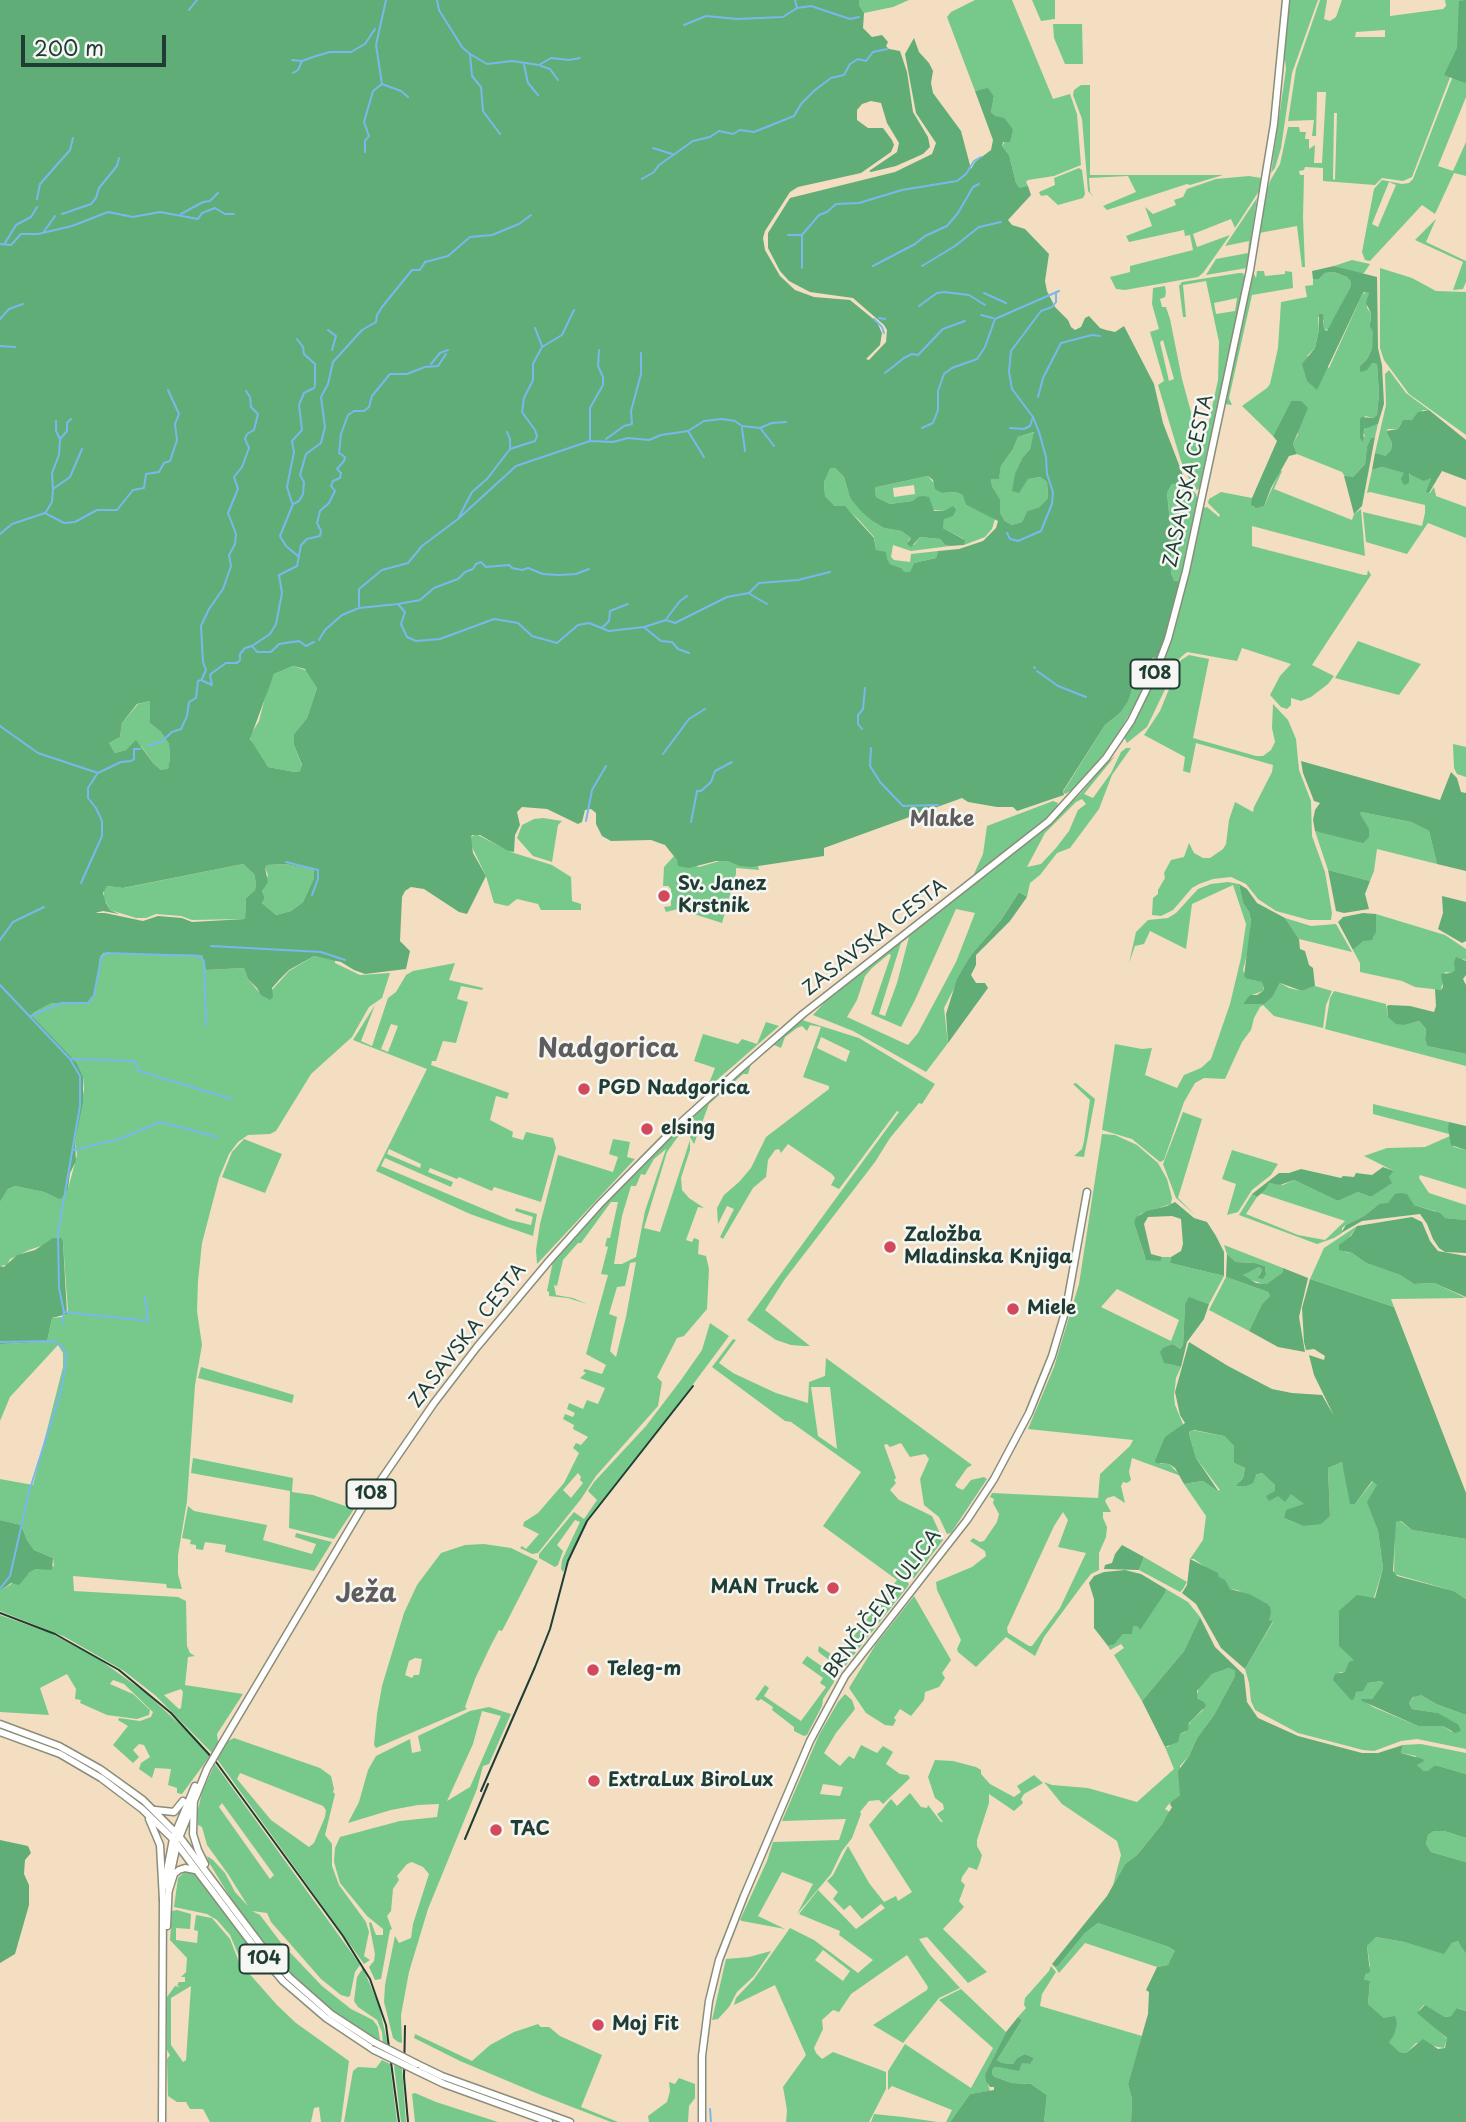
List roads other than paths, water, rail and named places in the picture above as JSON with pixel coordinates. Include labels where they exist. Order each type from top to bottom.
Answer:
[{"type":"main road","name":"ZASAVSKA CESTA","points":[[176,1838],[193,1793],[363,1506],[434,1403],[549,1261],[599,1205],[677,1126],[755,1055],[1049,821],[1106,758],[1131,721],[1148,689],[1168,639],[1186,571],[1250,270],[1274,124],[1286,0]]},
{"type":"main road","name":"BRNČIČEVA ULICA","points":[[702,2122],[702,2056],[709,2001],[723,1949],[748,1884],[810,1741],[845,1676],[967,1520],[994,1479],[1029,1413],[1052,1356],[1066,1309],[1087,1192]]},
{"type":"main road","name":"104","points":[[0,1724],[68,1751],[111,1777],[155,1810],[261,1945],[289,1977],[331,2014],[444,2084],[549,2122]]},
{"type":"main road","name":"104","points":[[0,1732],[60,1754],[101,1778],[176,1838],[197,1871],[256,1949],[284,1981],[320,2014],[374,2050],[570,2122]]},
{"type":"main road","points":[[155,1810],[176,1811],[187,1793],[193,1793],[195,1842],[214,1882]]},
{"type":"main road","points":[[142,1809],[159,1840],[163,1900],[162,2122]]},
{"type":"main road","points":[[163,1900],[176,1838]]},
{"type":"main road","points":[[162,1990],[169,1890],[176,1838]]},
{"type":"main road","points":[[169,1890],[178,1870],[185,1868],[197,1871]]},
{"type":"waterway","points":[[189,10],[197,0]]},
{"type":"waterway","points":[[365,152],[365,141],[369,136],[364,122],[373,91],[382,84],[376,45],[386,0]]},
{"type":"waterway","points":[[437,0],[439,10],[462,47],[470,54],[472,76],[481,87],[483,111],[500,134]]},
{"type":"waterway","points":[[795,0],[797,8]]},
{"type":"waterway","points":[[684,25],[706,16],[737,19],[783,17],[797,8],[811,6],[850,19],[859,17]]},
{"type":"waterway","points":[[293,73],[298,70],[302,61],[330,52],[351,52],[365,44],[375,29]]},
{"type":"waterway","points":[[642,179],[693,141],[710,137],[719,131],[733,134],[740,130],[754,132],[794,116],[815,90],[831,78],[844,75],[850,64],[858,59],[866,61],[873,52],[887,49]]},
{"type":"waterway","points":[[470,54],[487,64],[512,61],[539,65],[551,58],[580,58]]},
{"type":"waterway","points":[[292,60],[302,61]]},
{"type":"waterway","points":[[524,65],[528,83],[538,95]]},
{"type":"waterway","points":[[541,66],[550,69],[558,80]]},
{"type":"waterway","points":[[382,84],[401,91],[408,97]]},
{"type":"waterway","points":[[37,199],[40,184],[70,150],[73,138]]},
{"type":"waterway","points":[[653,148],[672,154]]},
{"type":"waterway","points":[[802,268],[802,235],[819,215],[836,204],[859,203],[902,190],[957,181],[966,174],[974,161],[981,157]]},
{"type":"waterway","points":[[62,214],[91,204],[99,188],[117,166],[119,158]]},
{"type":"waterway","points":[[873,266],[947,226],[973,187],[979,184]]},
{"type":"waterway","points":[[181,214],[210,201],[218,193]]},
{"type":"waterway","points":[[5,243],[16,225],[31,217],[37,207]]},
{"type":"waterway","points":[[0,244],[11,245],[21,234],[38,234],[72,226],[108,212],[133,217],[160,212],[198,219],[202,213],[215,208],[225,214],[234,214]]},
{"type":"waterway","points":[[299,557],[286,546],[280,536],[293,504],[299,501],[303,494],[304,482],[300,475],[306,454],[321,443],[325,427],[321,397],[328,384],[333,362],[362,330],[376,322],[382,307],[412,270],[420,270],[425,262],[448,256],[470,237],[492,235],[519,224],[531,215]]},
{"type":"waterway","points":[[43,233],[55,216]]},
{"type":"waterway","points":[[922,266],[955,246],[979,227],[1001,222]]},
{"type":"waterway","points":[[788,235],[801,235]]},
{"type":"waterway","points":[[922,428],[933,423],[938,410],[938,391],[944,374],[952,368],[977,359],[985,347],[995,319],[1059,291]]},
{"type":"waterway","points":[[919,306],[937,293],[944,292],[969,295],[985,305]]},
{"type":"waterway","points":[[1007,533],[1010,539],[1018,541],[1041,531],[1052,504],[1053,492],[1039,432],[1033,417],[1012,389],[1009,372],[1011,351],[1041,311],[1052,307],[1056,302],[1056,292]]},
{"type":"waterway","points":[[984,293],[1006,303]]},
{"type":"waterway","points":[[0,319],[9,309],[23,304]]},
{"type":"waterway","points":[[459,517],[472,492],[487,479],[510,449],[535,441],[535,430],[522,412],[524,398],[533,380],[533,364],[542,347],[562,335],[574,310]]},
{"type":"waterway","points":[[981,315],[993,318]]},
{"type":"waterway","points":[[879,318],[885,319]]},
{"type":"waterway","points":[[874,319],[884,333]]},
{"type":"waterway","points":[[885,373],[904,358],[912,354],[918,355],[943,329],[965,321]]},
{"type":"waterway","points":[[535,328],[542,346]]},
{"type":"waterway","points":[[328,330],[336,336],[332,350]]},
{"type":"waterway","points":[[1038,397],[1043,378],[1061,343],[1092,335],[1100,336]]},
{"type":"waterway","points":[[292,503],[287,487],[294,452],[292,441],[302,430],[299,405],[304,393],[315,385],[315,364],[304,354],[297,339]]},
{"type":"waterway","points":[[0,346],[15,347]]},
{"type":"waterway","points":[[431,364],[440,353],[448,350]]},
{"type":"waterway","points":[[590,441],[590,408],[603,385],[598,366],[599,350]]},
{"type":"waterway","points":[[606,439],[624,426],[632,424],[631,411],[641,374],[641,353]]},
{"type":"waterway","points":[[148,746],[161,742],[172,732],[181,729],[189,702],[196,698],[198,681],[212,685],[212,673],[226,663],[237,663],[245,648],[270,634],[276,624],[282,593],[279,575],[297,566],[301,545],[307,539],[320,536],[317,523],[320,511],[329,503],[335,491],[331,486],[333,481],[340,478],[341,473],[337,469],[345,457],[339,453],[341,434],[348,415],[369,407],[372,396],[390,374],[407,374],[425,367],[438,366],[446,354]]},
{"type":"waterway","points":[[0,534],[12,524],[45,513],[64,523],[75,522],[97,510],[117,510],[133,490],[144,488],[146,474],[159,472],[164,463],[170,461],[177,440],[175,424],[179,414],[168,390]]},
{"type":"waterway","points":[[202,679],[206,670],[201,626],[223,589],[231,566],[229,555],[235,544],[236,534],[228,513],[238,489],[234,477],[242,467],[249,448],[245,439],[247,434],[254,430],[258,414],[251,407],[246,391]]},
{"type":"waterway","points":[[1010,428],[1024,429],[1030,426],[1033,417]]},
{"type":"waterway","points":[[53,489],[52,473],[59,455],[60,439],[67,431],[67,423],[71,419]]},
{"type":"waterway","points":[[359,606],[359,589],[382,570],[408,563],[422,546],[458,519],[516,466],[590,441],[613,442],[628,438],[649,440],[661,435],[688,431],[704,421],[722,419],[735,421],[742,426],[760,428],[772,423],[786,422]]},
{"type":"waterway","points":[[56,421],[56,431],[60,439]]},
{"type":"waterway","points":[[742,428],[745,451]]},
{"type":"waterway","points":[[761,429],[774,446]]},
{"type":"waterway","points":[[688,431],[704,457]]},
{"type":"waterway","points":[[507,432],[510,448]]},
{"type":"waterway","points":[[46,512],[52,502],[53,489],[70,477],[82,449]]},
{"type":"waterway","points":[[398,604],[420,600],[434,588],[458,579],[481,562],[486,567],[509,565],[512,568],[528,568],[543,574],[576,574],[589,569]]},
{"type":"waterway","points":[[319,640],[325,630],[342,615],[359,608],[398,604],[405,612],[401,624],[407,637],[416,641],[440,639],[494,619],[518,623],[532,636],[557,643],[578,625],[589,623],[609,631],[644,627],[666,620],[675,623],[727,597],[749,593],[759,583],[798,580],[830,572]]},
{"type":"waterway","points":[[750,594],[767,604]]},
{"type":"waterway","points":[[667,618],[687,596]]},
{"type":"waterway","points":[[603,627],[609,621],[610,611],[628,604]]},
{"type":"waterway","points":[[645,628],[661,641],[672,642],[678,649],[689,653]]},
{"type":"waterway","points":[[253,647],[257,652],[271,652],[279,644],[299,641],[306,646],[314,642]]},
{"type":"waterway","points":[[1037,671],[1058,686],[1086,697]]},
{"type":"waterway","points":[[862,729],[858,724],[858,715],[863,709],[865,688]]},
{"type":"waterway","points":[[663,754],[689,719],[705,709]]},
{"type":"waterway","points":[[0,726],[38,753],[98,773],[121,762],[131,761],[134,759],[134,749],[140,749]]},
{"type":"waterway","points":[[871,748],[870,766],[880,782],[903,806],[938,805]]},
{"type":"waterway","points":[[691,822],[697,791],[701,791],[711,782],[715,771],[732,762]]},
{"type":"waterway","points":[[586,821],[592,790],[606,766]]},
{"type":"waterway","points":[[81,883],[102,836],[102,821],[88,798],[88,788],[97,774]]},
{"type":"waterway","points":[[286,862],[318,870],[318,879],[312,895]]},
{"type":"waterway","points":[[0,940],[13,922],[44,907]]},
{"type":"waterway","points":[[211,946],[321,952],[345,960]]},
{"type":"waterway","points":[[31,1016],[61,1003],[88,1003],[94,995],[101,958],[106,953],[199,956],[204,961],[206,1025]]},
{"type":"waterway","points":[[0,985],[70,1059],[80,1076],[80,1106],[58,1233],[59,1288],[64,1312],[62,1324]]},
{"type":"waterway","points":[[70,1059],[134,1061],[139,1071],[232,1099]]},
{"type":"waterway","points":[[74,1150],[120,1139],[160,1122],[217,1137]]},
{"type":"waterway","points":[[65,1312],[148,1321],[145,1297]]},
{"type":"waterway","points":[[0,1342],[53,1341],[61,1346],[67,1355],[61,1391],[29,1492],[10,1576],[0,1589]]},
{"type":"waterway","points":[[710,2109],[711,2122]]},
{"type":"railway","points":[[481,1791],[550,1629],[568,1561],[587,1521],[693,1386]]},
{"type":"railway","points":[[0,1613],[55,1634],[119,1670],[171,1713],[216,1762],[343,1936],[370,1979],[386,2025],[399,2122]]},
{"type":"railway","points":[[465,1839],[488,1784]]},
{"type":"railway","points":[[405,2026],[404,2077],[408,2122]]},
{"type":"place","name":"Sv. Janez Krstnik","points":[[664,896]]},
{"type":"place","name":"PGD Nadgorica","points":[[584,1089]]},
{"type":"place","name":"elsing","points":[[647,1129]]},
{"type":"place","name":"Založba Mladinska Knjiga","points":[[890,1247]]},
{"type":"place","name":"Miele","points":[[1013,1309]]},
{"type":"place","name":"MAN Truck","points":[[833,1588]]},
{"type":"place","name":"Teleg-m","points":[[593,1670]]},
{"type":"place","name":"ExtraLux BiroLux","points":[[594,1781]]},
{"type":"place","name":"TAC","points":[[496,1830]]},
{"type":"place","name":"Moj Fit","points":[[598,2025]]},
{"type":"district","name":"Mlake","points":[[942,820]]},
{"type":"district","name":"Nadgorica","points":[[608,1050]]},
{"type":"district","name":"Ježa","points":[[366,1595]]}]
